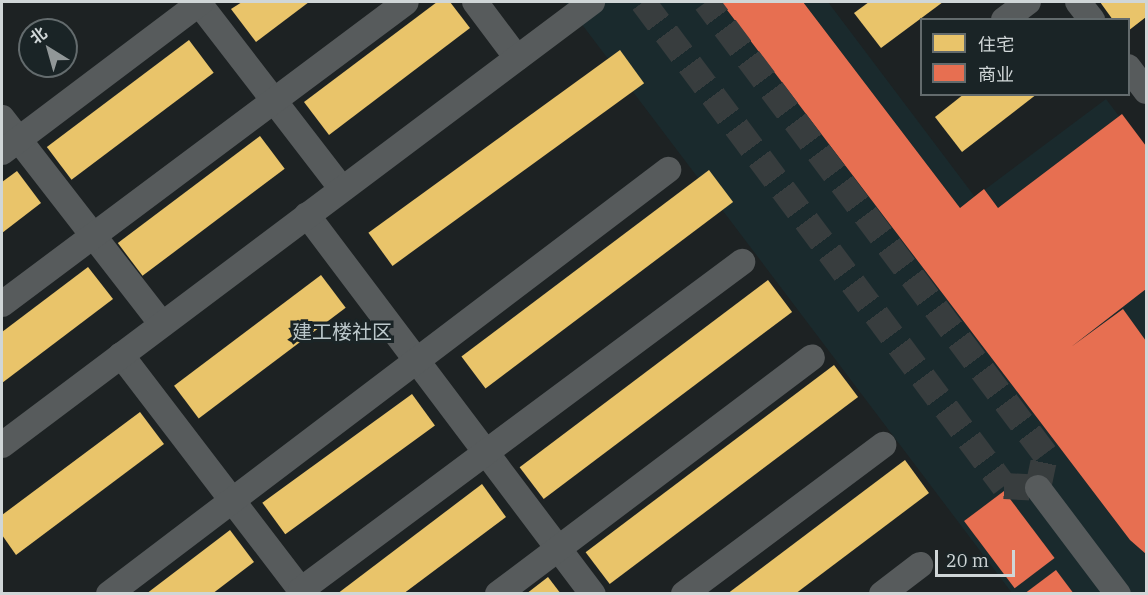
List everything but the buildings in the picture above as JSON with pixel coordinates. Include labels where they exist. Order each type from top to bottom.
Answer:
[{"type":"street","points":[[10,145],[199,2],[342,189]]},
{"type":"street","points":[[2,304],[406,2]]},
{"type":"street","points":[[475,2],[518,58]]},
{"type":"street","points":[[2,445],[592,2]]},
{"type":"street","points":[[1007,18],[1028,2]]},
{"type":"street","points":[[1078,2],[1090,18]]},
{"type":"street","points":[[2,118],[10,145],[94,236],[162,324]]},
{"type":"street","points":[[109,594],[668,170]]},
{"type":"street","points":[[307,215],[593,594]]},
{"type":"street","points":[[121,355],[302,592],[742,262]]},
{"type":"street","points":[[498,594],[812,357]]},
{"type":"street","points":[[684,594],[883,445]]},
{"type":"street","points":[[1038,488],[1118,594]]},
{"type":"street","points":[[882,594],[920,565]]},
{"type":"shaded area","points":[[565,2],[828,2],[975,197],[1106,99],[1146,152],[1146,593],[1012,593]]},
{"type":"tunnel","points":[[643,2],[1004,486],[1038,488],[1045,454],[706,2]]},
{"type":"district","name":"建工楼社区","points":[[342,331]]}]
